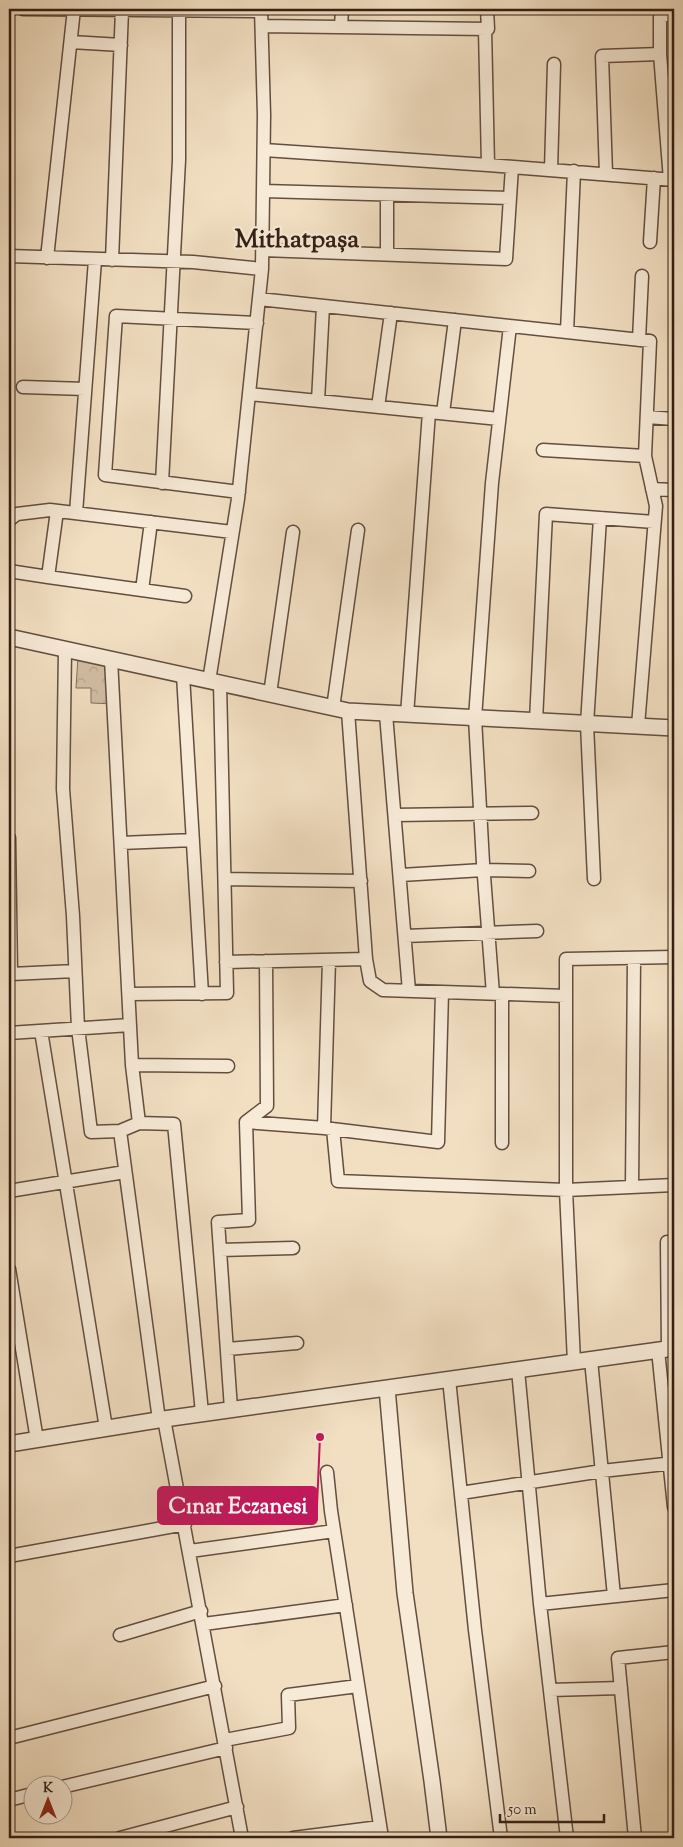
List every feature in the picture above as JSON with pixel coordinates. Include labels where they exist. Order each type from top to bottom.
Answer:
[{"type":"street","points":[[23,9],[261,10],[264,150],[262,269],[239,492],[232,532],[214,682],[225,879],[227,994],[129,994]]},
{"type":"street","points":[[47,258],[74,9]]},
{"type":"street","points":[[341,27],[342,9]]},
{"type":"street","points":[[487,9],[488,28],[485,28],[488,165]]},
{"type":"street","points":[[112,260],[122,10]]},
{"type":"street","points":[[162,482],[179,160],[179,10]]},
{"type":"street","points":[[264,150],[672,180],[660,54],[660,17],[674,13]]},
{"type":"street","points":[[262,26],[485,28]]},
{"type":"street","points":[[71,42],[121,45]]},
{"type":"street","points":[[606,174],[602,56],[660,54]]},
{"type":"street","points":[[552,170],[554,64]]},
{"type":"street","points":[[263,250],[506,259],[512,167]]},
{"type":"street","points":[[567,332],[574,172]]},
{"type":"street","points":[[650,242],[654,178]]},
{"type":"street","points":[[264,191],[510,198]]},
{"type":"street","points":[[386,194],[387,254]]},
{"type":"street","points":[[9,256],[174,261],[262,269]]},
{"type":"street","points":[[76,513],[95,260]]},
{"type":"street","points":[[639,340],[642,276]]},
{"type":"street","points":[[259,299],[650,341],[645,456],[656,506],[638,726]]},
{"type":"street","points":[[318,401],[323,306]]},
{"type":"street","points":[[378,407],[391,313]]},
{"type":"street","points":[[239,492],[105,475],[116,316],[256,323]]},
{"type":"street","points":[[443,413],[455,320]]},
{"type":"street","points":[[502,1143],[498,994],[488,932],[474,718],[491,492],[510,326]]},
{"type":"street","points":[[23,387],[85,389]]},
{"type":"street","points":[[249,394],[499,419]]},
{"type":"street","points":[[407,715],[429,412]]},
{"type":"street","points":[[647,417],[674,419]]},
{"type":"street","points":[[543,450],[645,456]]},
{"type":"street","points":[[652,488],[674,490]]},
{"type":"street","points":[[9,520],[17,514],[34,511],[57,511],[232,532]]},
{"type":"street","points":[[48,577],[57,511]]},
{"type":"street","points":[[536,721],[546,514],[654,522]]},
{"type":"street","points":[[594,879],[587,724],[600,518]]},
{"type":"street","points":[[142,590],[151,522]]},
{"type":"street","points":[[358,530],[340,710],[361,881],[366,959],[370,980],[383,990],[566,996]]},
{"type":"street","points":[[270,694],[293,532]]},
{"type":"street","points":[[9,571],[185,596]]},
{"type":"street","points":[[9,637],[340,710],[386,714],[674,728]]},
{"type":"street","points":[[65,649],[63,789],[78,1028],[91,1132],[120,1131],[140,1123],[174,1124],[202,1413]]},
{"type":"street","points":[[111,659],[132,1065],[140,1123]]},
{"type":"street","points":[[183,675],[202,994]]},
{"type":"street","points":[[386,714],[401,875],[409,991]]},
{"type":"street","points":[[395,814],[532,813]]},
{"type":"street","points":[[9,838],[11,974],[75,971]]},
{"type":"street","points":[[121,843],[192,840]]},
{"type":"street","points":[[401,875],[483,870],[529,871]]},
{"type":"street","points":[[225,879],[361,881]]},
{"type":"street","points":[[405,936],[537,932]]},
{"type":"street","points":[[574,1362],[566,1190],[566,959],[674,957]]},
{"type":"street","points":[[632,1187],[634,958]]},
{"type":"street","points":[[226,962],[366,959]]},
{"type":"street","points":[[329,960],[329,1129],[338,1181],[566,1190],[674,1185]]},
{"type":"street","points":[[246,1122],[267,1106],[266,961]]},
{"type":"street","points":[[246,1122],[329,1129],[438,1142],[442,992]]},
{"type":"street","points":[[9,1033],[130,1025]]},
{"type":"street","points":[[41,1031],[106,1428]]},
{"type":"street","points":[[132,1065],[228,1066]]},
{"type":"street","points":[[231,1409],[218,1222],[249,1220],[246,1122]]},
{"type":"street","points":[[120,1131],[162,1419],[190,1550],[242,1838]]},
{"type":"street","points":[[9,1192],[125,1172]]},
{"type":"street","points":[[674,1242],[666,1242],[667,1349],[674,1507]]},
{"type":"street","points":[[220,1250],[293,1248]]},
{"type":"street","points":[[9,1269],[37,1440]]},
{"type":"street","points":[[228,1348],[297,1342]]},
{"type":"street","points":[[9,1444],[202,1413],[667,1349]]},
{"type":"street","points":[[591,1360],[614,1596]]},
{"type":"street","points":[[518,1370],[540,1604],[567,1838]]},
{"type":"street","points":[[449,1380],[475,1630],[501,1838]]},
{"type":"street","points":[[387,1388],[405,1593],[439,1838]]},
{"type":"street","points":[[461,1493],[602,1471],[672,1463]]},
{"type":"street","points":[[293,1838],[381,1833],[334,1531],[327,1472]]},
{"type":"street","points":[[9,1556],[185,1524]]},
{"type":"street","points":[[190,1550],[334,1531]]},
{"type":"street","points":[[540,1604],[674,1590]]},
{"type":"street","points":[[204,1624],[346,1605]]},
{"type":"street","points":[[120,1635],[201,1611]]},
{"type":"street","points":[[635,1838],[618,1658],[674,1652]]},
{"type":"street","points":[[9,1738],[215,1686]]},
{"type":"street","points":[[72,1784],[289,1728],[288,1695],[358,1686]]},
{"type":"street","points":[[550,1690],[621,1688]]},
{"type":"street","points":[[9,1800],[22,1797]]},
{"type":"street","points":[[120,1838],[237,1807]]},
{"type":"green space","points":[[78,657],[112,665],[115,704],[91,703],[91,688],[76,688]]},
{"type":"place","name":"Cınar Eczanesi","points":[[320,1437]]},
{"type":"district","name":"Mithatpaşa","points":[[297,240]]}]
